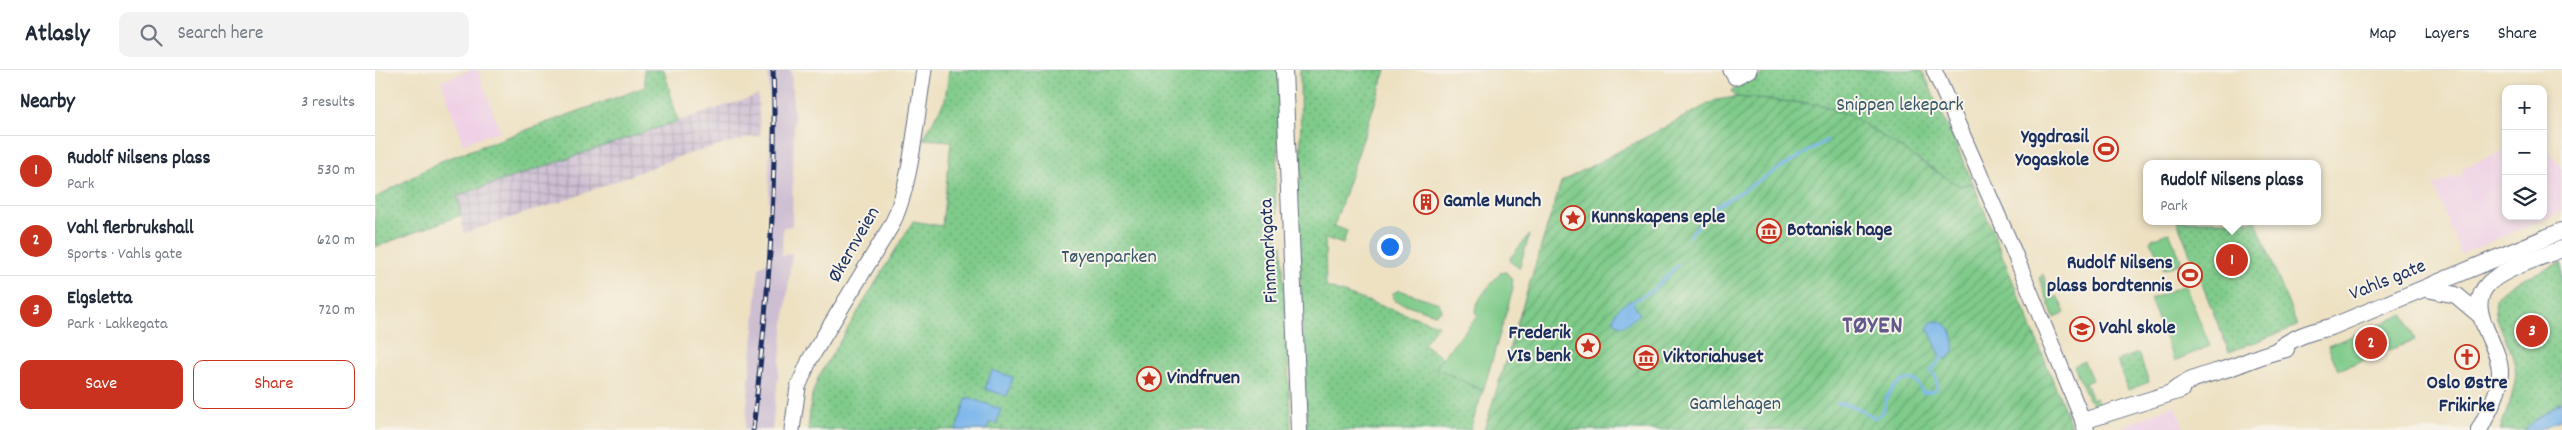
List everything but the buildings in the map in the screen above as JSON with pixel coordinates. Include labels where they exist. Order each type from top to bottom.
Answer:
[{"type":"main road","name":"Økernveien","points":[[792,430],[799,387],[810,359],[891,226],[900,207],[907,179],[924,70]]},
{"type":"main road","name":"Finnmarkgata","points":[[1284,70],[1299,430]]},
{"type":"main road","points":[[1733,74],[1749,70]]},
{"type":"main road","points":[[1935,70],[1959,122],[1993,183],[2011,245],[2086,427]]},
{"type":"main road","name":"Vahls gate","points":[[2086,427],[2121,408],[2139,405],[2172,392],[2208,382],[2233,367],[2275,350],[2307,342],[2331,328],[2562,231]]},
{"type":"main road","points":[[2479,430],[2497,393],[2500,372],[2498,360],[2481,316],[2482,294],[2489,283],[2499,276],[2562,249]]},
{"type":"main road","points":[[2427,289],[2456,295],[2465,300],[2481,316]]},
{"type":"shaded area","points":[[471,70],[478,70],[500,131],[463,143],[441,81]]},
{"type":"shaded area","points":[[768,70],[791,70],[794,122],[792,226],[783,227],[782,256],[792,253],[772,430],[745,430],[759,267],[768,262],[770,122]]},
{"type":"shaded area","points":[[758,95],[760,135],[684,155],[569,199],[464,233],[457,196],[543,165]]},
{"type":"shaded area","points":[[2547,149],[2562,166],[2562,212],[2547,218]]},
{"type":"shaded area","points":[[2502,152],[2502,220],[2543,220],[2461,254],[2434,185],[2464,174],[2462,168]]},
{"type":"shaded area","points":[[2175,405],[2185,430],[2114,430]]},
{"type":"green space","points":[[644,70],[664,70],[678,121],[457,196],[461,215],[375,247],[375,198],[441,161],[645,87]]},
{"type":"green space","name":"Tøyenparken","points":[[949,70],[1278,70],[1280,114],[1275,187],[1278,244],[1282,245],[1291,430],[808,430],[812,395],[819,376],[913,221],[942,226],[951,141],[923,139],[945,100]]},
{"type":"green space","points":[[1300,70],[1386,70],[1334,226],[1347,231],[1343,244],[1325,238],[1326,287],[1438,325],[1424,344],[1442,358],[1436,368],[1483,391],[1470,430],[1307,430],[1296,182],[1301,181]]},
{"type":"green space","name":"Snippen lekepark","points":[[1770,70],[1922,70],[1973,183],[1959,186],[1853,117],[1822,105],[1736,97],[1731,91]]},
{"type":"green space","name":"Botanisk hage","points":[[1736,97],[1822,105],[1853,117],[1959,186],[1973,183],[2073,430],[1484,430],[1561,182],[1716,100]]},
{"type":"green space","points":[[2179,225],[2258,225],[2297,326],[2229,352]]},
{"type":"green space","points":[[2168,233],[2181,260],[2179,264],[2164,269],[2151,242],[2152,239]]},
{"type":"green space","points":[[1529,235],[1519,268],[1511,262],[1510,258]]},
{"type":"green space","points":[[2562,262],[2562,402],[2534,421],[2525,430],[2500,430],[2515,382],[2515,366],[2510,348],[2498,322],[2495,305],[2497,296],[2513,283]]},
{"type":"green space","points":[[1506,272],[1512,280],[1513,289],[1483,391],[1436,368],[1442,358],[1478,316],[1475,312],[1476,307],[1485,291],[1500,273]]},
{"type":"green space","points":[[2043,274],[2051,298],[2058,297],[2065,313],[2054,318],[2039,278]]},
{"type":"green space","points":[[2185,285],[2210,346],[2174,361],[2150,299]]},
{"type":"green space","points":[[1399,290],[1439,303],[1442,310],[1435,314],[1395,301],[1392,294]]},
{"type":"green space","points":[[2404,314],[2415,340],[2338,370],[2328,346]]},
{"type":"green space","points":[[2138,353],[2149,382],[2128,390],[2117,361]]},
{"type":"green space","points":[[2084,361],[2092,380],[2085,383],[2092,399],[2096,398],[2098,404],[2094,405],[2088,399],[2074,366]]},
{"type":"water","points":[[1631,300],[1640,314],[1624,326],[1620,326],[1614,321],[1615,314],[1621,306]]},
{"type":"water","points":[[1939,321],[1950,329],[1954,342],[1954,351],[1946,360],[1940,355],[1928,328],[1931,322]]},
{"type":"water","points":[[992,370],[1013,377],[1007,396],[985,389]]},
{"type":"water","points":[[967,397],[1001,409],[996,424],[990,422],[987,430],[956,430]]},
{"type":"water","points":[[2562,402],[2562,419],[2541,430],[2525,430],[2534,421]]},
{"type":"waterway","points":[[1689,236],[1712,209],[1827,140]]},
{"type":"waterway","points":[[1632,302],[1653,290],[1678,265]]},
{"type":"waterway","points":[[1937,389],[1936,377],[1931,371],[1942,357]]},
{"type":"waterway","points":[[1837,403],[1853,406],[1876,418],[1884,410],[1889,393],[1903,381],[1915,380],[1923,393],[1933,391]]},
{"type":"railway","points":[[753,430],[763,340],[773,205],[773,70]]},
{"type":"place","name":"Yggdrasil Yogaskole","points":[[2106,149]]},
{"type":"place","name":"Gamle Munch","points":[[1426,202]]},
{"type":"place","name":"Kunnskapens eple","points":[[1573,218]]},
{"type":"place","name":"Botanisk hage","points":[[1769,231]]},
{"type":"place","name":"Rudolf Nilsens plass","points":[[2232,260]]},
{"type":"place","name":"Rudolf Nilsens plass bordtennis","points":[[2190,275]]},
{"type":"place","name":"Vahl skole","points":[[2082,329]]},
{"type":"place","name":"Elgsletta","points":[[2532,331]]},
{"type":"place","name":"Vahl flerbrukshall","points":[[2371,343]]},
{"type":"place","name":"Frederik VIs benk","points":[[1588,346]]},
{"type":"place","name":"Oslo Østre Frikirke","points":[[2467,357]]},
{"type":"place","name":"Viktoriahuset","points":[[1646,358]]},
{"type":"place","name":"Vindfruen","points":[[1149,379]]},
{"type":"district","name":"TØYEN","points":[[1873,327]]},
{"type":"park label","name":"Gamlehagen","points":[[1735,405]]}]
